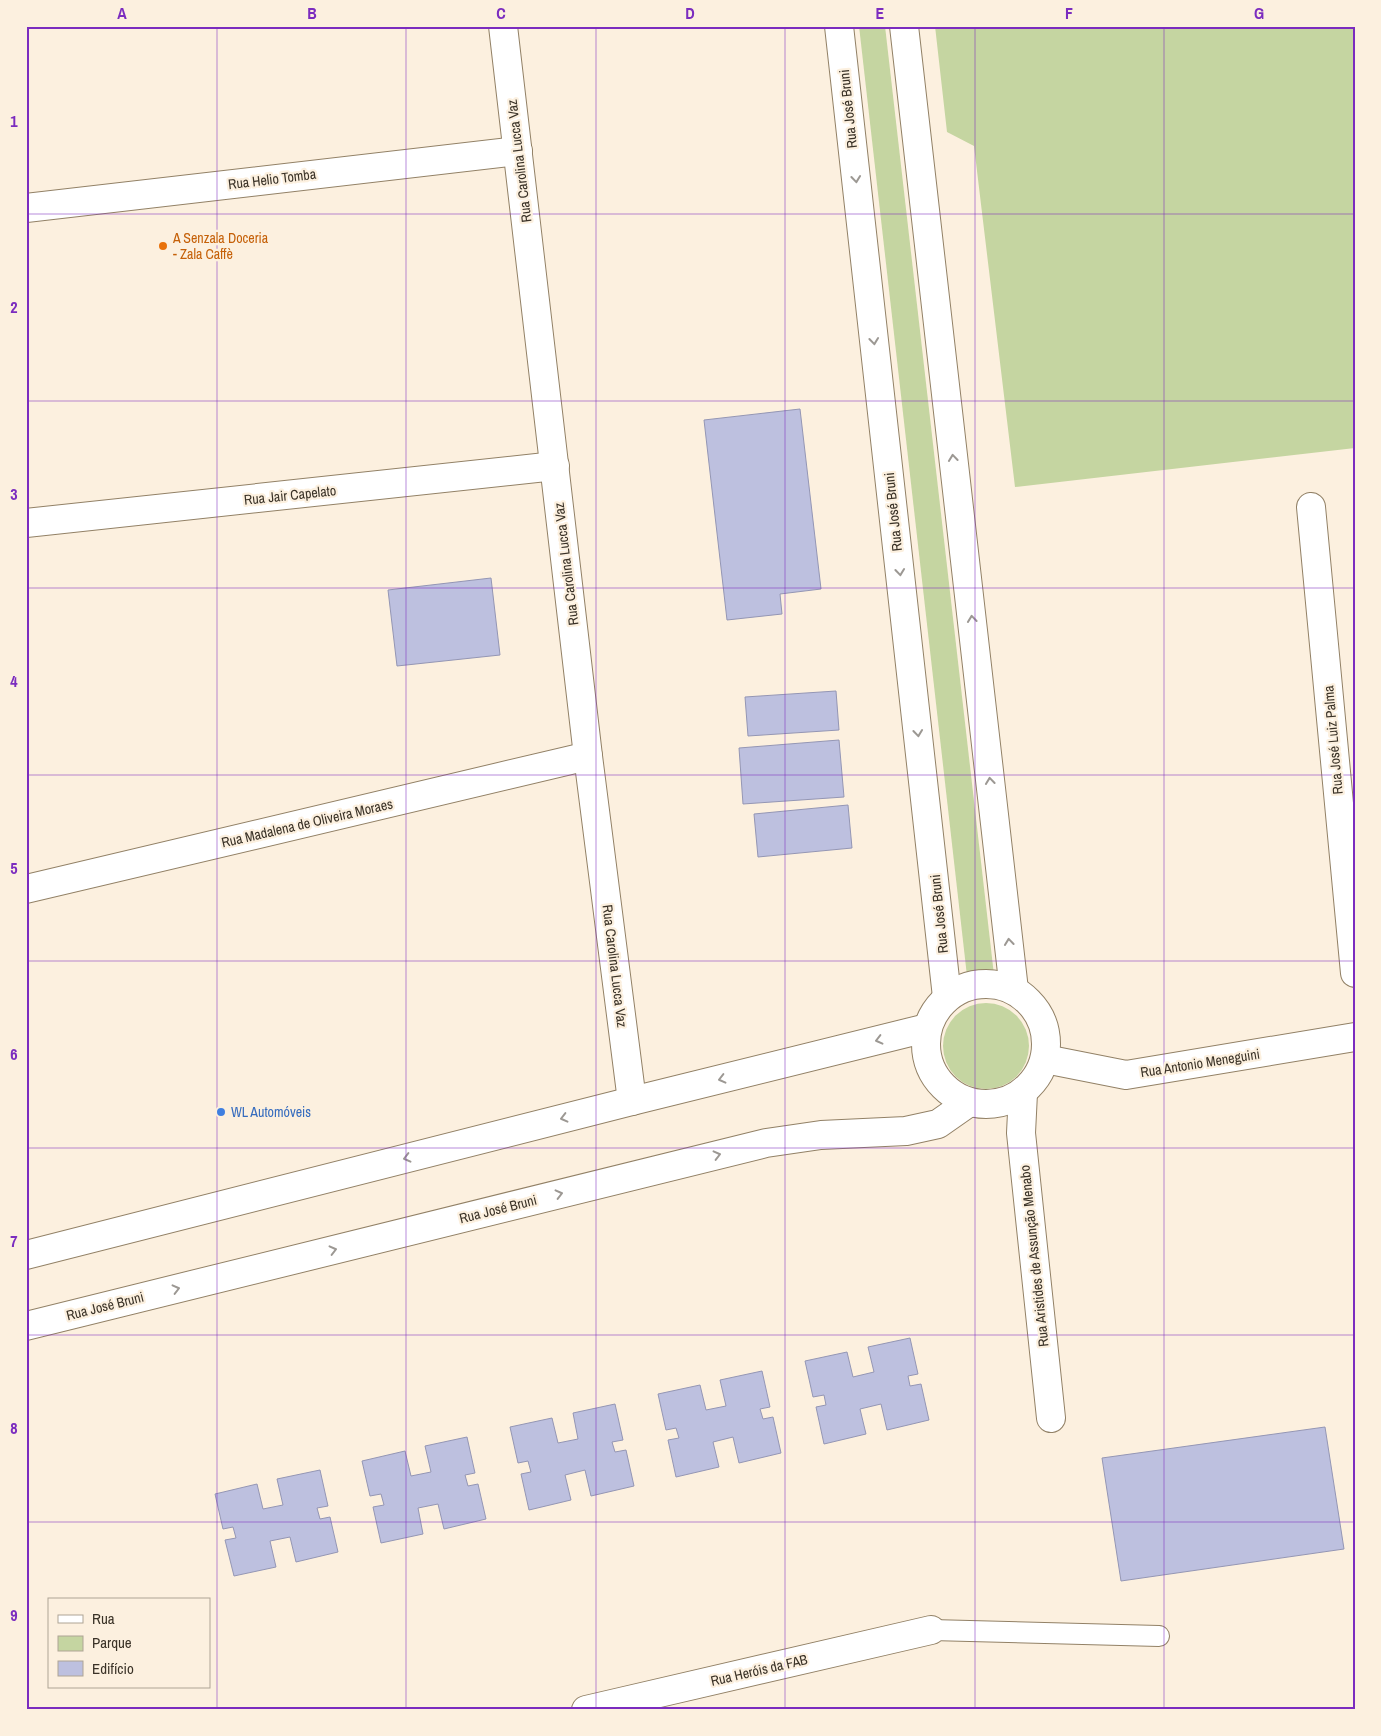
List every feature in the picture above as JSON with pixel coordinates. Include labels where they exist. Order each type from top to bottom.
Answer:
[{"type":"street","name":"Rua Carolina Lucca Vaz","points":[[503,26],[588,756],[632,1101]]},
{"type":"street","name":"Rua José Bruni","points":[[839,26],[947,997]]},
{"type":"street","points":[[904,26],[1014,990]]},
{"type":"street","name":"Rua Helio Tomba","points":[[26,208],[518,151]]},
{"type":"street","name":"Rua Jair Capelato","points":[[26,523],[555,466]]},
{"type":"street","name":"Rua José Luiz Palma","points":[[1311,507],[1355,973]]},
{"type":"street","name":"Rua Madalena de Oliveira Moraes","points":[[26,889],[588,756]]},
{"type":"street","points":[[980,984],[998,984],[1014,990],[1030,1003],[1042,1020],[1046,1039],[1045,1060],[1036,1078],[1023,1093],[1006,1102],[986,1105],[968,1102],[947,1091],[932,1073],[925,1051],[927,1028],[934,1011],[947,997],[962,988],[980,984]]},
{"type":"street","points":[[26,1255],[927,1028]]},
{"type":"street","name":"Rua Antonio Meneguini","points":[[1045,1060],[1126,1075],[1355,1037]]},
{"type":"street","name":"Rua Aristides de Assunção Menabo","points":[[1023,1093],[1021,1133],[1051,1418]]},
{"type":"street","name":"Rua José Bruni","points":[[26,1326],[766,1143],[821,1134],[906,1131],[938,1124],[968,1102]]},
{"type":"street","name":"Rua Heróis da FAB","points":[[586,1710],[931,1630]]},
{"type":"lane","points":[[931,1630],[1159,1636]]},
{"type":"green space","points":[[859,26],[885,26],[994,975],[967,976]]},
{"type":"green space","points":[[935,26],[1355,26],[1355,448],[1015,487],[974,146],[947,132]]},
{"type":"green space","points":[[978,1003],[994,1003],[1003,1006],[1017,1015],[1026,1029],[1029,1046],[1026,1063],[1017,1077],[1003,1086],[994,1089],[978,1089],[962,1082],[950,1070],[943,1054],[943,1038],[950,1022],[962,1010]]},
{"type":"building","points":[[800,409],[821,589],[780,594],[782,614],[727,620],[704,420]]},
{"type":"building","points":[[491,578],[500,655],[397,666],[388,590]]},
{"type":"building","points":[[836,691],[839,730],[748,736],[745,697]]},
{"type":"building","points":[[839,740],[844,797],[743,804],[739,748]]},
{"type":"building","points":[[848,805],[852,848],[758,857],[754,814]]},
{"type":"building","points":[[910,1338],[918,1374],[908,1376],[910,1386],[921,1384],[929,1420],[887,1430],[881,1404],[860,1409],[866,1434],[824,1444],[816,1407],[826,1405],[824,1395],[813,1397],[805,1361],[847,1352],[853,1377],[874,1372],[868,1347]]},
{"type":"building","points":[[762,1371],[770,1407],[760,1409],[763,1419],[773,1417],[781,1453],[739,1463],[733,1437],[713,1442],[719,1467],[676,1477],[668,1440],[679,1438],[676,1428],[666,1430],[658,1394],[700,1385],[706,1410],[726,1406],[720,1380]]},
{"type":"building","points":[[615,1404],[623,1440],[612,1442],[615,1452],[626,1450],[634,1486],[591,1496],[585,1470],[565,1475],[571,1500],[529,1510],[521,1474],[531,1472],[528,1461],[518,1463],[510,1427],[552,1418],[558,1443],[578,1439],[573,1413]]},
{"type":"building","points":[[1325,1427],[1344,1549],[1121,1581],[1102,1458]]},
{"type":"building","points":[[467,1437],[475,1473],[465,1475],[468,1486],[478,1484],[486,1519],[444,1529],[438,1504],[418,1508],[423,1534],[381,1543],[373,1507],[384,1505],[381,1494],[370,1496],[362,1461],[405,1451],[411,1476],[431,1472],[425,1446]]},
{"type":"building","points":[[320,1470],[328,1506],[317,1508],[320,1519],[330,1517],[338,1552],[296,1562],[290,1537],[270,1541],[276,1567],[234,1576],[225,1540],[236,1538],[233,1527],[223,1529],[215,1494],[257,1484],[263,1509],[283,1505],[277,1479]]},
{"type":"place","name":"A Senzala Doceria - Zala Caffè","points":[[163,246]]},
{"type":"place","name":"WL Automóveis","points":[[221,1112]]}]
